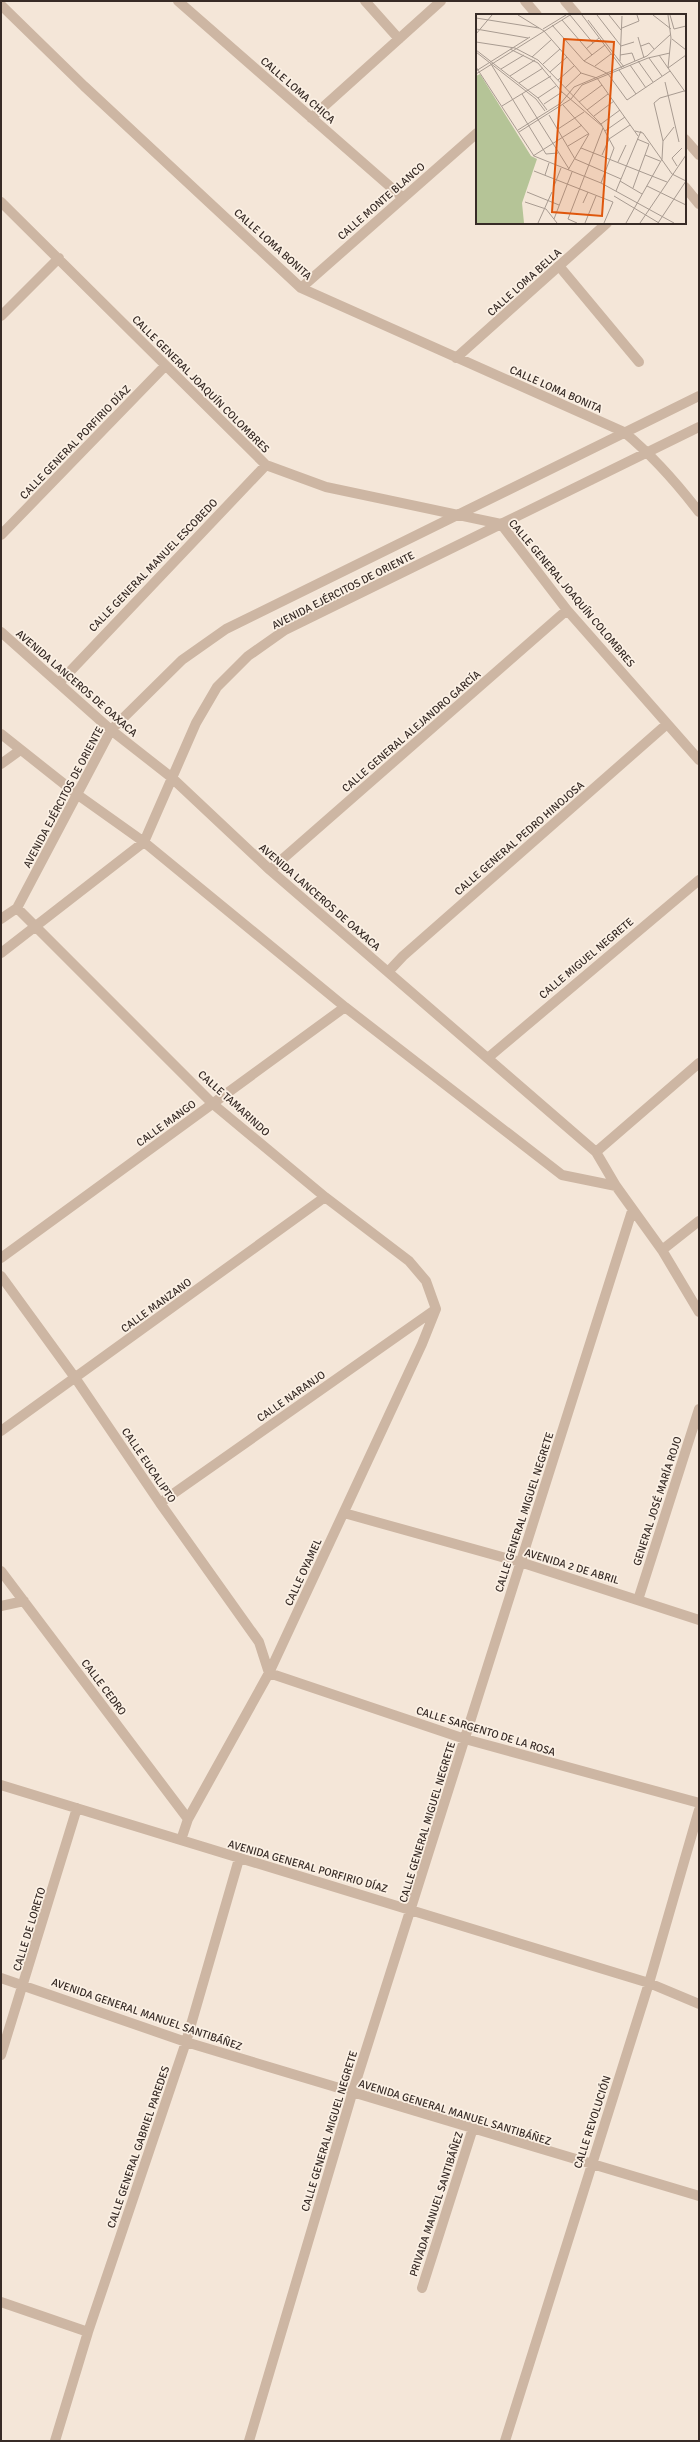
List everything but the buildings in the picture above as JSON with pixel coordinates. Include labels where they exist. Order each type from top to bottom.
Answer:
[{"type":"street","name":"CALLE LOMA CHICA","points":[[178,1],[402,198]]},
{"type":"street","points":[[364,1],[399,39]]},
{"type":"street","points":[[311,118],[441,1]]},
{"type":"street","points":[[525,1],[536,14]]},
{"type":"street","points":[[565,1],[576,14]]},
{"type":"street","name":"CALLE LOMA BONITA","points":[[1,5],[84,86],[301,288],[624,432],[648,452],[672,478],[699,512]]},
{"type":"street","name":"CALLE MONTE BLANCO","points":[[301,288],[476,134]]},
{"type":"street","points":[[686,140],[699,155]]},
{"type":"street","points":[[686,188],[699,204]]},
{"type":"street","name":"CALLE GENERAL JOAQUÍN COLOMBRES","points":[[1,202],[266,465],[326,487],[501,524],[568,610],[699,760]]},
{"type":"street","name":"CALLE LOMA BELLA","points":[[456,358],[606,224]]},
{"type":"street","points":[[1,316],[59,258]]},
{"type":"street","points":[[559,266],[639,362]]},
{"type":"street","name":"CALLE GENERAL PORFIRIO DÍAZ","points":[[1,535],[165,366]]},
{"type":"street","name":"AVENIDA EJÉRCITOS DE ORIENTE","points":[[1,920],[17,908],[111,730],[182,660],[226,629],[699,396]]},
{"type":"street","name":"AVENIDA EJÉRCITOS DE ORIENTE","points":[[1,953],[36,928],[144,842],[171,777],[196,723],[217,687],[248,656],[285,630],[699,427]]},
{"type":"street","name":"CALLE GENERAL MANUEL ESCOBEDO","points":[[58,683],[266,465]]},
{"type":"street","name":"CALLE GENERAL ALEJANDRO GARCÍA","points":[[270,870],[568,610]]},
{"type":"street","name":"AVENIDA LANCEROS DE OAXACA","points":[[1,632],[111,730],[171,777],[270,870],[489,1057],[596,1152],[632,1211],[662,1250],[699,1312]]},
{"type":"street","name":"CALLE GENERAL PEDRO HINOJOSA","points":[[388,972],[403,956],[667,724]]},
{"type":"street","points":[[1,734],[19,751],[144,842],[345,1007],[562,1175],[616,1186]]},
{"type":"street","points":[[1,764],[19,751]]},
{"type":"street","name":"CALLE MIGUEL NEGRETE","points":[[489,1057],[699,880]]},
{"type":"street","name":"CALLE TAMARINDO","points":[[17,908],[213,1104],[325,1197],[409,1261],[426,1281],[436,1309]]},
{"type":"street","name":"CALLE MANGO","points":[[1,1258],[345,1007]]},
{"type":"street","points":[[596,1152],[699,1063]]},
{"type":"street","name":"CALLE MANZANO","points":[[1,1431],[76,1379],[325,1197]]},
{"type":"street","name":"CALLE GENERAL MIGUEL NEGRETE","points":[[249,2441],[352,2094],[412,1910],[520,1562],[632,1211]]},
{"type":"street","points":[[662,1250],[699,1221]]},
{"type":"street","name":"CALLE EUCALIPTO","points":[[1,1276],[76,1379],[160,1503],[259,1642],[269,1673]]},
{"type":"street","name":"CALLE NARANJO","points":[[160,1503],[436,1309]]},
{"type":"street","name":"CALLE OYAMEL","points":[[181,1840],[188,1819],[269,1673],[344,1513],[436,1309]]},
{"type":"street","name":"GENERAL JOSÉ MARÍA ROJO","points":[[638,1600],[699,1409]]},
{"type":"street","name":"AVENIDA 2 DE ABRIL","points":[[344,1513],[520,1562],[699,1620]]},
{"type":"street","name":"CALLE CEDRO","points":[[1,1570],[188,1819]]},
{"type":"street","points":[[1,1606],[24,1601]]},
{"type":"street","name":"CALLE SARGENTO DE LA ROSA","points":[[269,1673],[465,1739],[699,1804]]},
{"type":"street","name":"AVENIDA GENERAL PORFIRIO DÍAZ","points":[[1,1785],[239,1859],[412,1910],[649,1983],[699,2004]]},
{"type":"street","name":"CALLE DE LORETO","points":[[1,2055],[24,1985],[77,1808]]},
{"type":"street","name":"CALLE REVOLUCIÓN","points":[[505,2441],[590,2165],[649,1983],[699,1810]]},
{"type":"street","name":"CALLE GENERAL GABRIEL PAREDES","points":[[55,2441],[88,2332],[186,2042],[239,1859]]},
{"type":"street","name":"AVENIDA GENERAL MANUEL SANTIBÁÑEZ","points":[[1,1978],[186,2042],[352,2094],[473,2128],[590,2165],[699,2196]]},
{"type":"street","name":"PRIVADA MANUEL SANTIBÁÑEZ","points":[[422,2288],[473,2128]]},
{"type":"street","points":[[1,2302],[88,2332]]}]
